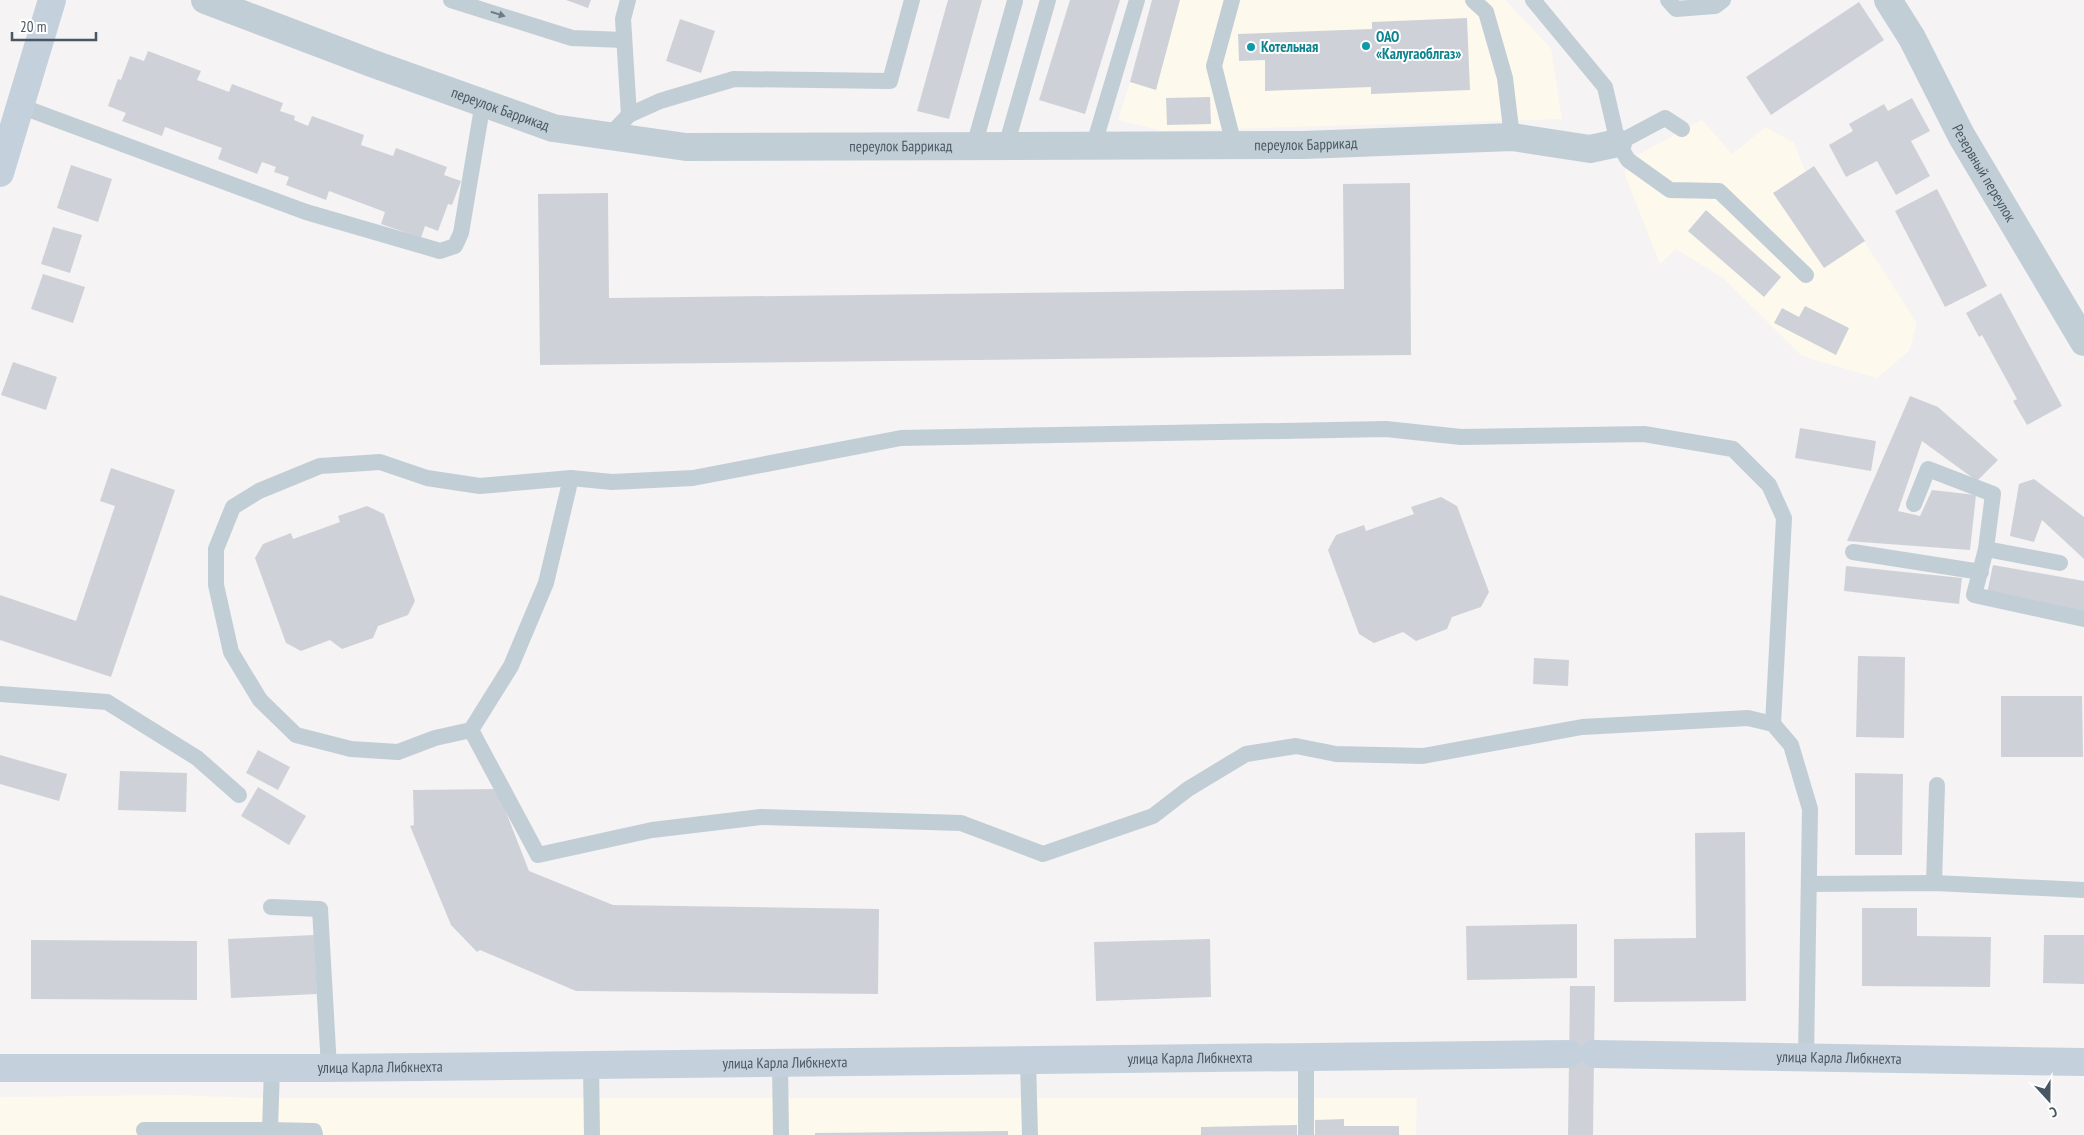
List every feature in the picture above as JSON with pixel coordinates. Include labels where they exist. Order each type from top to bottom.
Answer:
[{"type":"main road","points":[[0,173],[52,0]]},
{"type":"main road","name":"улица Карла Либкнехта","points":[[0,1068],[329,1068],[1581,1054],[2084,1062]]},
{"type":"street","name":"переулок Баррикад","points":[[206,0],[370,63],[553,128],[686,147],[1094,144],[1234,145],[1512,137],[1590,149],[1618,143]]},
{"type":"street","name":"Резервный переулок","points":[[1888,0],[1912,38],[1961,135],[2084,342]]},
{"type":"lane","points":[[452,0],[572,38],[624,40]]},
{"type":"lane","points":[[628,0],[623,18],[629,115]]},
{"type":"lane","points":[[609,136],[629,115],[660,101],[734,79],[890,81],[912,0]]},
{"type":"lane","points":[[974,146],[1015,0]]},
{"type":"lane","points":[[1006,146],[1048,0]]},
{"type":"lane","points":[[1094,144],[1136,0]]},
{"type":"lane","points":[[1232,0],[1214,66],[1234,145]]},
{"type":"lane","points":[[1473,0],[1486,12],[1505,78],[1512,137]]},
{"type":"lane","points":[[1533,0],[1605,87],[1618,143],[1628,160],[1670,190],[1719,191],[1806,275]]},
{"type":"lane","points":[[1668,0],[1676,9],[1715,6],[1723,0]]},
{"type":"lane","points":[[20,106],[306,212],[440,251],[455,246],[461,233],[483,102]]},
{"type":"lane","points":[[1618,143],[1665,118],[1682,129]]},
{"type":"lane","points":[[571,478],[546,583],[511,666],[471,730],[435,738],[398,752],[351,749],[296,736],[260,700],[232,652],[216,585],[216,550],[233,507],[259,491],[320,466],[380,462],[426,478],[480,486],[571,478],[612,482],[693,478],[911,438],[1386,428],[1461,436],[1644,434],[1733,449],[1769,485],[1784,518],[1773,724]]},
{"type":"lane","points":[[1914,504],[1928,469],[1993,494],[1986,549],[1974,594],[2084,619]]},
{"type":"lane","points":[[1986,549],[2060,563]]},
{"type":"lane","points":[[1853,552],[1981,572]]},
{"type":"lane","points":[[0,694],[107,702],[197,758],[239,795]]},
{"type":"lane","points":[[471,730],[538,855],[652,830],[761,817],[961,823],[1043,854],[1153,816],[1188,789],[1246,754],[1296,746],[1336,754],[1423,756],[1582,727],[1748,718],[1773,724],[1791,745],[1810,809],[1806,1057]]},
{"type":"lane","points":[[1934,883],[1937,785]]},
{"type":"lane","points":[[1809,884],[1934,883],[2084,890]]},
{"type":"lane","points":[[271,907],[320,909],[329,1068]]},
{"type":"lane","points":[[1306,1058],[1306,1135]]},
{"type":"lane","points":[[1028,1060],[1030,1135]]},
{"type":"lane","points":[[780,1062],[781,1135]]},
{"type":"lane","points":[[591,1065],[592,1135]]},
{"type":"lane","points":[[270,1130],[272,1067]]},
{"type":"lane","points":[[144,1130],[249,1133],[270,1130],[314,1130],[315,1135]]},
{"type":"shaded area","points":[[1180,0],[1505,0],[1551,48],[1562,119],[1163,131],[1118,120],[1130,82]]},
{"type":"shaded area","points":[[1702,120],[1732,154],[1766,127],[1794,143],[1805,171],[1814,166],[1829,187],[1917,323],[1909,351],[1877,378],[1802,356],[1723,278],[1676,249],[1660,264],[1625,175],[1628,160]]},
{"type":"shaded area","points":[[177,1095],[258,1098],[1417,1098],[1416,1135],[0,1135],[0,1097]]},
{"type":"building","points":[[566,0],[591,0],[588,8]]},
{"type":"building","points":[[948,0],[982,0],[949,119],[917,111]]},
{"type":"building","points":[[1070,0],[1120,0],[1085,114],[1039,100]]},
{"type":"building","points":[[1152,0],[1180,0],[1156,90],[1130,82]]},
{"type":"building","points":[[1859,2],[1884,40],[1771,115],[1746,77]]},
{"type":"building","name":"ОАО «Калугаоблгаз»","points":[[1467,18],[1470,90],[1371,94],[1371,87],[1265,91],[1265,60],[1239,61],[1238,34],[1372,29],[1372,22]]},
{"type":"building","points":[[680,19],[715,31],[701,73],[666,61]]},
{"type":"building","points":[[148,51],[201,71],[197,80],[229,92],[232,84],[283,103],[280,111],[295,116],[294,120],[308,126],[312,116],[364,135],[361,145],[393,156],[396,148],[447,167],[444,175],[461,181],[452,205],[448,204],[438,231],[425,226],[421,238],[381,224],[385,212],[329,191],[326,200],[286,185],[289,177],[274,172],[276,167],[262,162],[257,174],[218,159],[222,148],[165,127],[162,136],[122,121],[126,113],[108,106],[118,79],[121,80],[130,56],[144,61]]},
{"type":"building","points":[[1210,97],[1211,124],[1167,125],[1166,98]]},
{"type":"building","points":[[1912,98],[1930,131],[1911,141],[1930,176],[1896,195],[1877,161],[1846,177],[1829,145],[1853,131],[1849,124],[1884,104],[1888,111]]},
{"type":"building","points":[[71,165],[112,179],[98,222],[57,208]]},
{"type":"building","points":[[1814,166],[1865,241],[1824,268],[1773,193]]},
{"type":"building","points":[[1410,183],[1411,355],[540,365],[538,194],[608,193],[609,298],[1344,289],[1343,184]]},
{"type":"building","points":[[1937,189],[1987,286],[1945,307],[1895,211]]},
{"type":"building","points":[[1706,210],[1781,277],[1764,297],[1688,231]]},
{"type":"building","points":[[53,227],[82,235],[70,273],[41,264]]},
{"type":"building","points":[[43,274],[85,287],[73,323],[31,309]]},
{"type":"building","points":[[2001,293],[2062,406],[2027,425],[2013,401],[2017,399],[1982,335],[1979,337],[1966,313]]},
{"type":"building","points":[[1805,306],[1849,328],[1836,355],[1774,323],[1782,308],[1799,317]]},
{"type":"building","points":[[13,362],[57,377],[46,410],[1,395]]},
{"type":"building","points":[[1910,396],[1938,407],[1998,460],[1977,481],[1922,441],[1898,511],[1920,516],[1932,490],[1976,495],[1970,550],[1847,541]]},
{"type":"building","points":[[1800,428],[1876,441],[1871,471],[1795,458]]},
{"type":"building","points":[[111,468],[175,490],[111,677],[0,640],[0,595],[76,621],[115,506],[100,501]]},
{"type":"building","points":[[2034,479],[2084,517],[2084,559],[2042,520],[2034,542],[2010,536],[2019,484]]},
{"type":"building","points":[[1441,497],[1457,506],[1489,592],[1481,607],[1452,617],[1447,629],[1416,641],[1403,632],[1374,643],[1359,634],[1328,550],[1336,535],[1364,525],[1366,531],[1414,514],[1411,507]]},
{"type":"building","points":[[367,506],[384,514],[415,601],[408,615],[378,626],[373,638],[342,649],[330,640],[301,651],[286,643],[255,558],[263,544],[291,533],[293,539],[340,522],[338,516]]},
{"type":"building","points":[[1993,565],[2084,581],[2084,614],[1987,593]]},
{"type":"building","points":[[1846,566],[1962,578],[1959,604],[1844,591]]},
{"type":"building","points":[[1858,656],[1905,657],[1904,738],[1856,737]]},
{"type":"building","points":[[1534,658],[1569,660],[1568,686],[1533,684]]},
{"type":"building","points":[[2001,696],[2082,696],[2083,757],[2001,757]]},
{"type":"building","points":[[258,750],[290,767],[278,790],[246,773]]},
{"type":"building","points":[[0,755],[67,774],[59,801],[0,784]]},
{"type":"building","points":[[120,771],[187,773],[186,812],[118,810]]},
{"type":"building","points":[[1855,773],[1903,774],[1902,855],[1855,855]]},
{"type":"building","points":[[258,787],[306,816],[289,845],[241,816]]},
{"type":"building","points":[[497,789],[529,871],[613,905],[879,909],[878,994],[576,991],[480,950],[477,952],[451,925],[410,826],[414,825],[413,790]]},
{"type":"building","points":[[1745,832],[1746,1001],[1614,1002],[1614,939],[1696,938],[1695,833]]},
{"type":"building","points":[[1862,908],[1917,908],[1917,936],[1991,937],[1990,987],[1862,986]]},
{"type":"building","points":[[1577,924],[1577,978],[1467,980],[1466,926]]},
{"type":"building","points":[[314,935],[317,994],[231,998],[228,939]]},
{"type":"building","points":[[2044,935],[2084,935],[2084,984],[2043,983]]},
{"type":"building","points":[[1210,939],[1211,997],[1096,1001],[1094,942]]},
{"type":"building","points":[[31,940],[197,941],[197,1000],[31,999]]},
{"type":"building","points":[[1570,986],[1595,986],[1593,1135],[1568,1135]]},
{"type":"building","points":[[1344,1119],[1344,1126],[1399,1126],[1399,1135],[1315,1135],[1315,1120]]},
{"type":"building","points":[[1297,1125],[1297,1135],[1201,1135],[1201,1127]]},
{"type":"building","points":[[1008,1131],[1008,1135],[815,1135],[815,1133]]},
{"type":"place","name":"ОАО «Калугаоблгаз»","points":[[1366,46]]},
{"type":"place","name":"Котельная","points":[[1251,47]]}]
